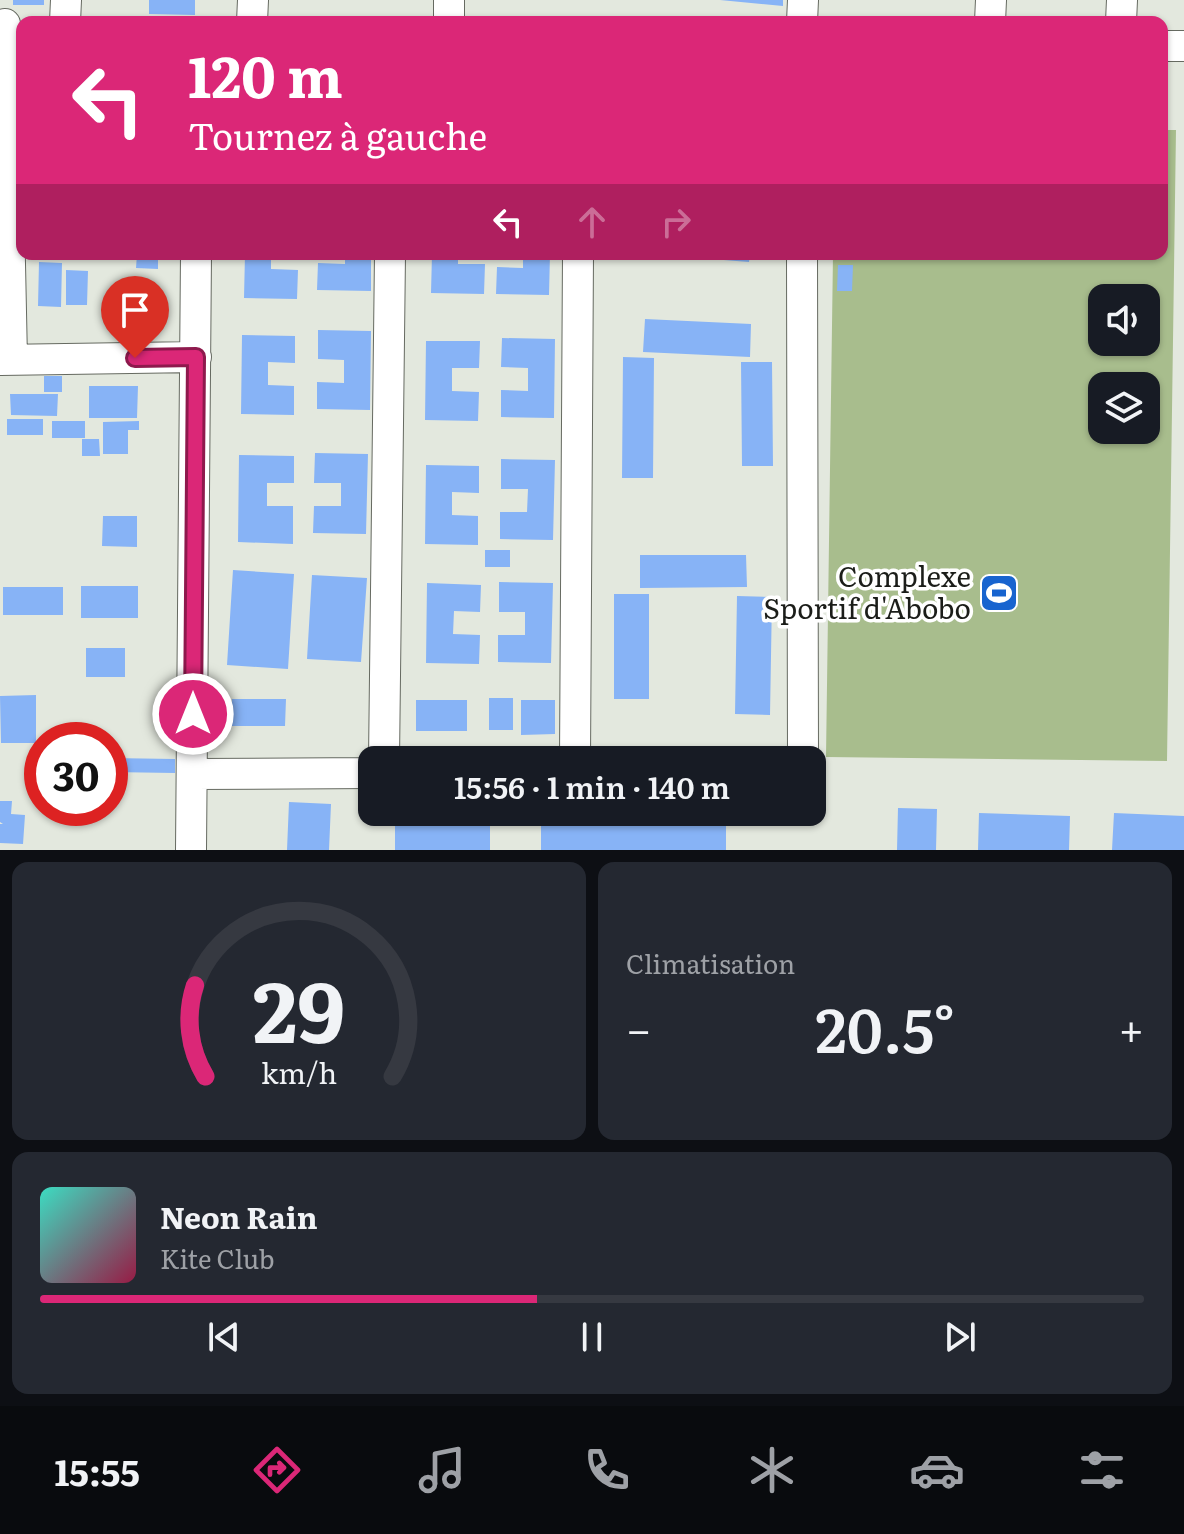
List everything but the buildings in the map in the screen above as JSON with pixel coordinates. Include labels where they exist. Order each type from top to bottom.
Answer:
[{"type":"street","points":[[9,24],[6,360],[196,357]]},
{"type":"street","points":[[191,850],[196,260]]},
{"type":"street","points":[[384,746],[390,260]]},
{"type":"street","points":[[575,746],[578,260]]},
{"type":"street","points":[[802,260],[803,746]]},
{"type":"street","points":[[193,774],[358,773]]},
{"type":"green space","name":"Complexe Sportif d'Abobo","points":[[1168,130],[1176,130],[1167,761],[826,757],[833,260],[1168,260]]},
{"type":"place","name":"Complexe Sportif d'Abobo","points":[[999,593]]},
{"type":"route","points":[[135,358],[196,357],[193,714]]}]
